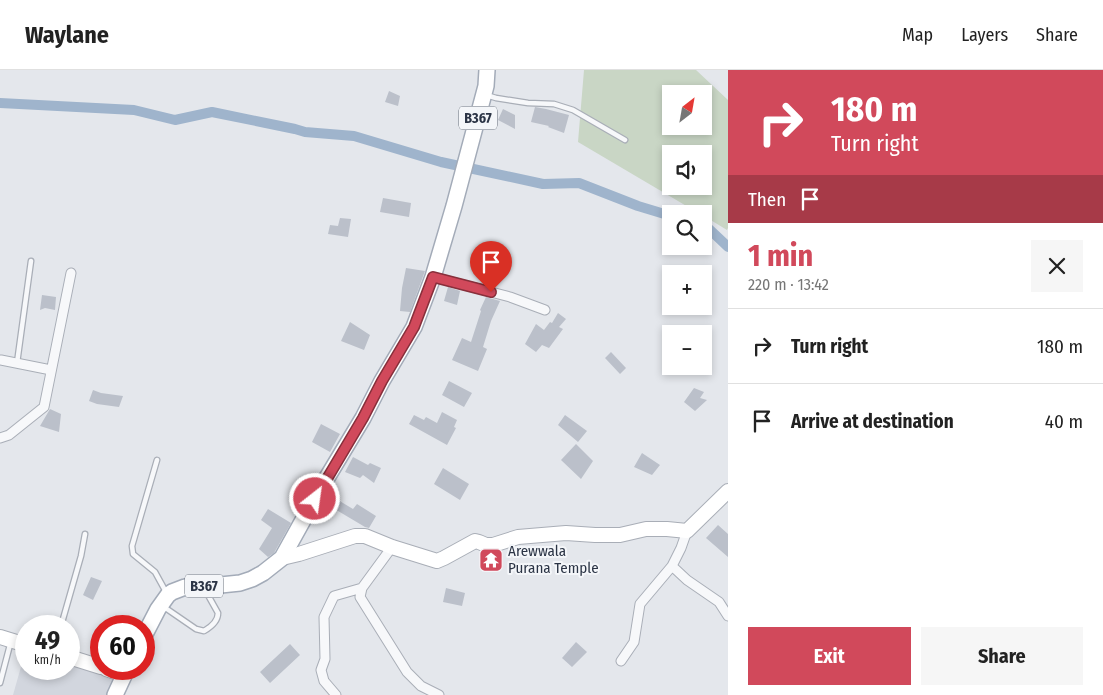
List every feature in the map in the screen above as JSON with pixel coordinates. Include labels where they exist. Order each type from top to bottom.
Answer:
[{"type":"main road","name":"B367","points":[[164,600],[185,586],[230,584],[246,581],[263,573],[282,558],[414,327],[433,277],[465,167],[484,95],[487,70]]},
{"type":"main road","points":[[155,616],[164,600]]},
{"type":"main road","points":[[115,695],[122,680]]},
{"type":"street","points":[[0,438],[9,435],[44,407],[72,272]]},
{"type":"street","points":[[433,277],[510,298],[545,310]]},
{"type":"street","points":[[1,360],[52,370]]},
{"type":"street","points":[[621,661],[634,642],[640,604],[672,566],[687,532],[728,491]]},
{"type":"street","points":[[282,558],[355,536],[366,536],[392,547],[437,561],[474,541],[486,545],[518,536],[566,533],[620,535],[646,529],[667,529],[687,532]]},
{"type":"street","points":[[392,547],[362,588],[360,597],[407,672],[421,686],[440,695]]},
{"type":"street","points":[[672,566],[687,580],[719,602],[728,616]]},
{"type":"street","points":[[336,695],[324,681],[321,670],[325,659],[324,617],[334,596],[362,588]]},
{"type":"lane","points":[[484,95],[528,103],[554,104],[573,110],[625,140]]},
{"type":"lane","points":[[17,363],[31,261]]},
{"type":"lane","points":[[156,460],[132,546],[133,554],[155,572],[164,600],[196,629],[204,631],[217,619],[218,613],[202,586]]},
{"type":"lane","points":[[64,615],[81,556],[85,534]]},
{"type":"lane","points":[[0,684],[6,639]]},
{"type":"shaded area","points":[[80,656],[90,659],[90,680],[118,680],[113,695],[13,695],[17,680],[80,680]]},
{"type":"green space","points":[[584,70],[696,70],[712,85],[728,100],[727,230],[712,221],[712,205],[685,205],[668,195],[712,195],[712,145],[662,145],[662,192],[578,142]]},
{"type":"building","points":[[389,91],[400,96],[398,106],[385,102]]},
{"type":"building","points":[[535,107],[569,115],[564,133],[549,126],[531,122]]},
{"type":"building","points":[[503,109],[515,115],[515,129],[498,120]]},
{"type":"building","points":[[383,198],[411,203],[409,217],[380,212]]},
{"type":"building","points":[[340,218],[351,219],[348,237],[328,234],[330,225],[338,226]]},
{"type":"building","points":[[406,268],[425,271],[410,312],[400,311]]},
{"type":"building","points":[[448,287],[460,291],[457,305],[444,301]]},
{"type":"building","points":[[42,295],[56,297],[55,310],[45,308],[40,310]]},
{"type":"building","points":[[486,297],[500,301],[491,321],[483,347],[487,349],[478,371],[452,360],[462,338],[471,342],[480,310]]},
{"type":"building","points":[[558,313],[566,319],[559,327],[563,329],[549,348],[542,345],[536,352],[525,344],[536,324],[544,330],[550,322],[552,323]]},
{"type":"building","points":[[350,322],[370,335],[364,350],[341,341]]},
{"type":"building","points":[[611,352],[626,368],[620,374],[605,358]]},
{"type":"building","points":[[449,381],[472,393],[464,407],[442,395]]},
{"type":"building","points":[[694,388],[704,392],[700,398],[707,400],[695,411],[684,402]]},
{"type":"building","points":[[93,390],[123,396],[119,407],[89,401]]},
{"type":"building","points":[[50,409],[61,414],[59,432],[40,426]]},
{"type":"building","points":[[442,412],[457,420],[454,427],[456,428],[447,445],[409,424],[414,415],[424,420],[426,417],[437,423]]},
{"type":"building","points":[[565,415],[587,431],[578,442],[558,425]]},
{"type":"building","points":[[321,424],[340,434],[330,452],[312,442]]},
{"type":"building","points":[[576,444],[593,461],[581,479],[561,460]]},
{"type":"building","points":[[642,453],[660,465],[652,475],[634,467]]},
{"type":"building","points":[[353,457],[368,465],[370,463],[381,468],[374,483],[363,475],[360,478],[345,472]]},
{"type":"building","points":[[443,468],[469,484],[460,500],[434,484]]},
{"type":"building","points":[[333,497],[353,509],[357,504],[376,516],[369,528],[328,505]]},
{"type":"building","points":[[268,509],[291,523],[274,553],[268,557],[259,549],[272,528],[261,520]]},
{"type":"building","points":[[718,525],[728,534],[728,557],[706,538]]},
{"type":"building","points":[[91,577],[102,581],[93,600],[83,595]]},
{"type":"building","points":[[446,588],[465,593],[462,606],[443,602]]},
{"type":"building","points":[[576,642],[587,652],[572,667],[562,658]]},
{"type":"building","points":[[290,644],[300,655],[270,683],[260,672]]},
{"type":"waterway","points":[[0,103],[134,110],[175,120],[212,112],[305,132],[354,136],[441,162],[543,184],[579,183],[662,213]]},
{"type":"waterway","points":[[712,232],[728,247]]},
{"type":"place","name":"Arewwala Purana Temple","points":[[491,560]]},
{"type":"route","points":[[315,499],[414,327],[433,277],[491,292]]}]
